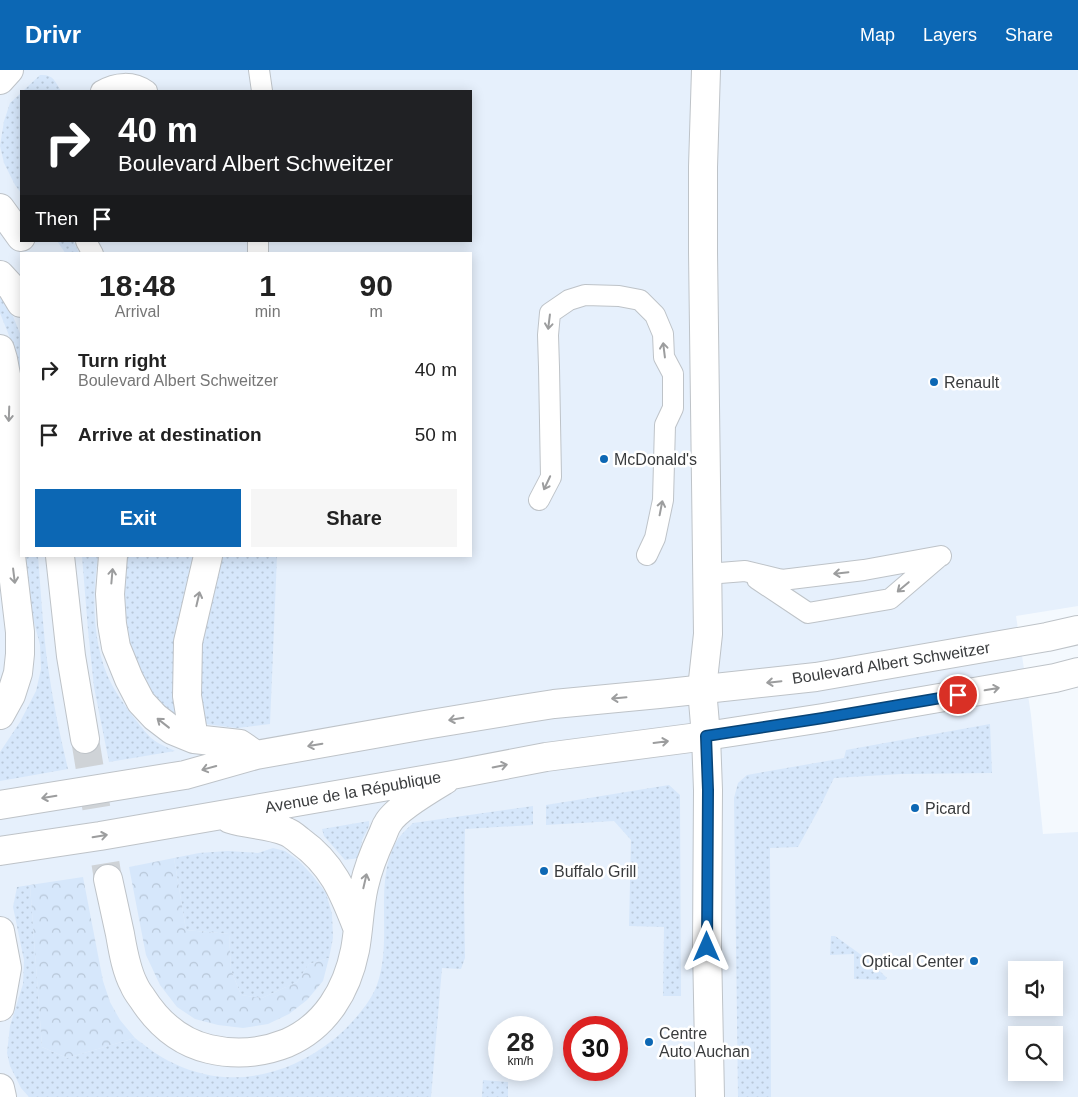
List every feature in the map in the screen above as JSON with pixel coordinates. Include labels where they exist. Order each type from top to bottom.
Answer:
[{"type":"main road","points":[[0,80],[9,70]]},
{"type":"main road","points":[[706,70],[703,204],[708,634],[702,689],[708,790],[707,947],[710,1097]]},
{"type":"main road","points":[[0,208],[20,238]]},
{"type":"main road","points":[[23,242],[35,252]]},
{"type":"main road","points":[[0,274],[20,301]]},
{"type":"main road","points":[[0,349],[4,359],[10,396],[8,449],[9,539],[20,632],[18,673],[11,695],[0,714]]},
{"type":"main road","points":[[60,557],[71,656],[85,739]]},
{"type":"main road","points":[[114,557],[110,594],[116,647],[128,678],[142,702],[155,717],[172,730],[194,740],[240,744],[256,755]]},
{"type":"main road","points":[[194,740],[187,696],[188,642],[208,557]]},
{"type":"main road","name":"Boulevard Albert Schweitzer","points":[[702,689],[816,676],[1047,637],[1078,630]]},
{"type":"main road","points":[[706,736],[1045,680],[1078,672]]},
{"type":"main road","points":[[0,805],[185,775],[256,755],[425,724],[537,706],[702,689]]},
{"type":"main road","name":"Avenue de la République","points":[[0,851],[218,816],[551,756],[706,736]]},
{"type":"main road","points":[[108,879],[124,959],[134,985],[155,1016],[169,1030],[202,1048],[218,1051],[237,1053],[276,1047],[302,1036],[315,1026],[340,996],[350,972],[370,862],[388,822],[397,812],[452,774]]},
{"type":"main road","points":[[218,816],[288,832],[313,851],[330,870],[345,897],[357,929]]},
{"type":"main road","points":[[0,931],[8,968],[0,1007]]},
{"type":"main road","points":[[0,1088],[2,1097]]},
{"type":"lane","points":[[259,70],[262,90]]},
{"type":"lane","points":[[103,90],[122,84],[139,86],[145,90]]},
{"type":"lane","points":[[539,500],[551,477],[548,335],[550,313],[569,300],[585,295],[619,296],[640,300],[655,315],[663,334],[664,357],[674,374],[673,408],[665,425],[663,500],[655,538],[648,555]]},
{"type":"lane","points":[[707,574],[745,571],[782,580],[864,570],[941,556],[890,599],[808,613],[745,571]]},
{"type":"shaded area","points":[[0,70],[1078,70],[1078,606],[1016,616],[1031,715],[1043,834],[1078,832],[1078,1097],[0,1097]]},
{"type":"green space","points":[[40,75],[44,75],[51,77],[60,90],[24,90]]},
{"type":"green space","points":[[20,94],[20,192],[4,163],[0,146],[4,121],[10,103]]},
{"type":"green space","points":[[58,242],[74,242],[79,252],[65,252]]},
{"type":"green space","points":[[0,290],[20,334],[20,379],[10,338],[0,313]]},
{"type":"green space","points":[[22,557],[38,557],[48,667],[68,769],[0,781],[0,752],[20,722],[36,691],[41,669],[40,645],[28,599]]},
{"type":"green space","points":[[82,557],[98,557],[95,622],[97,639],[105,670],[118,695],[148,735],[175,751],[109,762],[94,687]]},
{"type":"green space","points":[[127,557],[193,557],[174,644],[179,720],[166,711],[148,689],[132,659],[125,634],[122,602]]},
{"type":"green space","points":[[223,557],[277,557],[270,724],[237,728],[205,724],[201,697],[201,645]]},
{"type":"green space","points":[[990,724],[992,773],[901,774],[834,778],[798,847],[770,848],[771,1097],[738,1097],[734,798],[738,783],[747,775],[844,758],[846,750]]},
{"type":"green space","points":[[669,785],[680,795],[681,996],[663,996],[664,927],[629,926],[631,840],[614,821],[546,825],[546,805]]},
{"type":"green space","points":[[533,806],[533,825],[465,829],[465,958],[461,969],[442,968],[431,1097],[29,1097],[21,1088],[10,1066],[7,1053],[10,1026],[23,984],[24,960],[13,907],[17,887],[30,885],[42,1047],[67,1058],[135,1038],[163,1058],[194,1071],[215,1076],[256,1076],[276,1071],[315,1053],[346,1029],[374,992],[382,968],[384,950],[384,897],[388,862],[394,846],[413,823]]},
{"type":"green space","points":[[369,821],[369,826],[362,840],[359,858],[345,860],[324,836],[322,829]]},
{"type":"green space","points":[[273,848],[285,851],[299,861],[326,893],[332,914],[333,938],[329,958],[309,964],[297,982],[262,998],[241,995],[231,970],[229,934],[186,930],[174,858],[199,853],[228,851],[258,853]]},
{"type":"green space","points":[[174,858],[186,930],[229,934],[231,970],[241,995],[262,998],[297,982],[309,964],[329,958],[323,981],[307,1000],[289,1014],[268,1024],[243,1028],[218,1025],[195,1019],[177,1007],[160,985],[146,955],[129,867]]},
{"type":"green space","points":[[83,877],[103,981],[110,1002],[120,1020],[135,1038],[67,1058],[42,1047],[30,885]]},
{"type":"green space","points":[[831,936],[835,936],[867,959],[887,978],[885,980],[854,979],[854,954],[830,955]]},
{"type":"green space","points":[[483,1080],[508,1082],[508,1097],[482,1097]]},
{"type":"tunnel","points":[[85,739],[108,879]]},
{"type":"place","name":"Renault","points":[[934,382]]},
{"type":"place","name":"McDonald's","points":[[604,459]]},
{"type":"place","name":"Picard","points":[[915,808]]},
{"type":"place","name":"Buffalo Grill","points":[[544,871]]},
{"type":"place","name":"Optical Center","points":[[974,961]]},
{"type":"place","name":"Centre Auto Auchan","points":[[649,1042]]},
{"type":"route","points":[[707,947],[708,790],[706,736],[958,695]]}]
